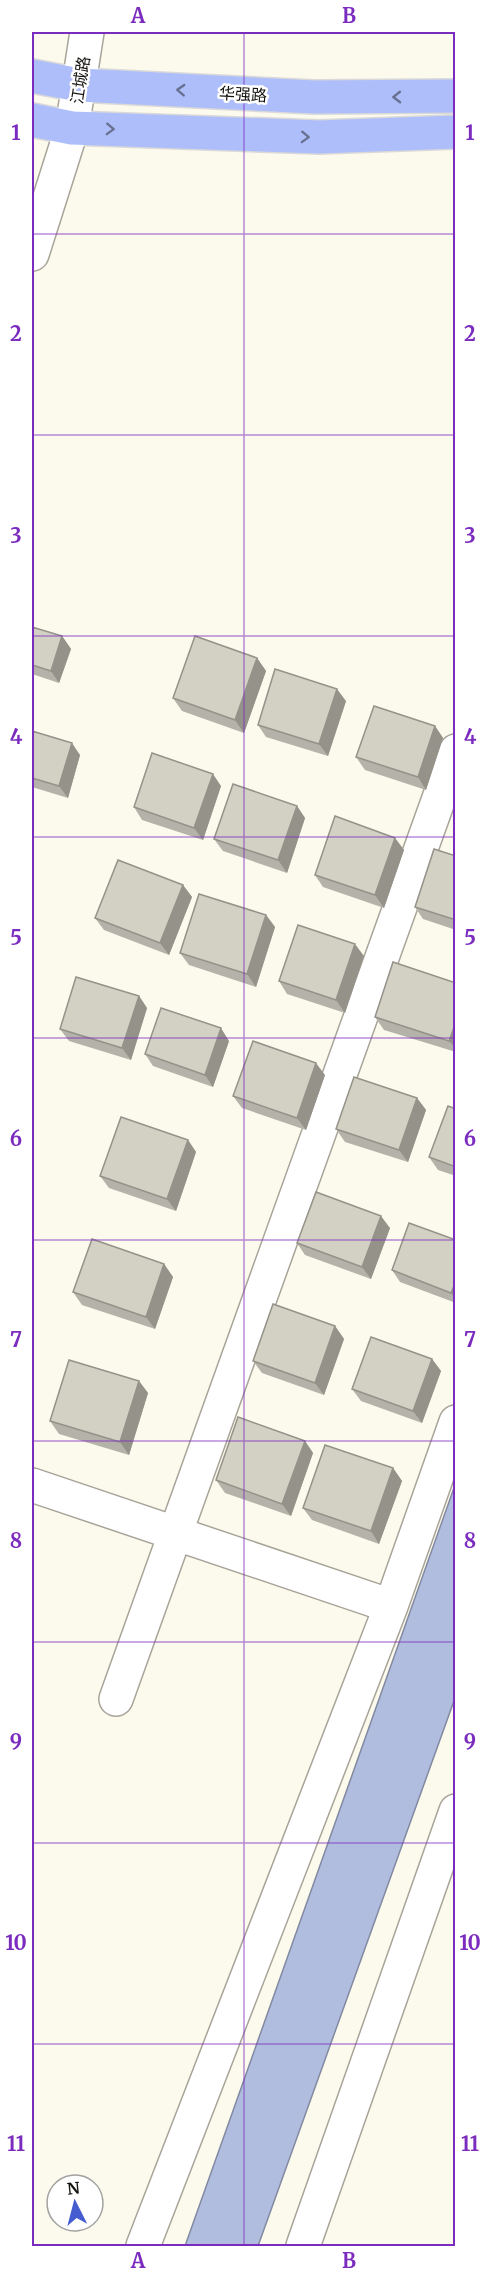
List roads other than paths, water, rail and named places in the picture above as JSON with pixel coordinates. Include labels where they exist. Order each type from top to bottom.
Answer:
[{"type":"main road","name":"华强路","points":[[32,76],[79,85],[314,97],[456,96]]},
{"type":"main road","points":[[32,120],[72,128],[319,137],[456,132]]},
{"type":"street","name":"江城路","points":[[32,254],[72,128],[87,32]]},
{"type":"street","points":[[116,1700],[456,751]]},
{"type":"street","points":[[143,2247],[391,1606],[456,1422]]},
{"type":"street","points":[[32,1485],[391,1606]]},
{"type":"street","points":[[303,2247],[456,1811]]},
{"type":"water","points":[[455,1485],[455,1698],[258,2246],[185,2246]]}]
